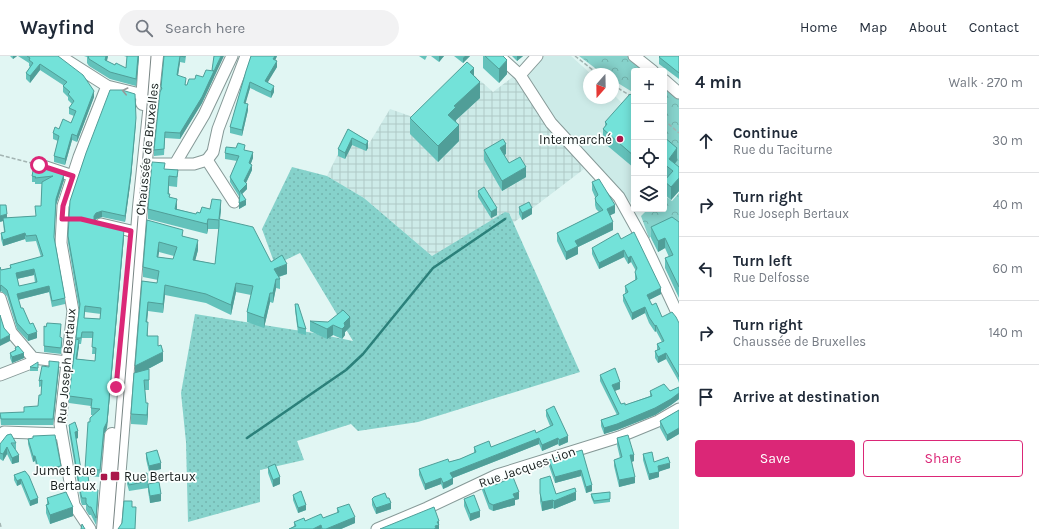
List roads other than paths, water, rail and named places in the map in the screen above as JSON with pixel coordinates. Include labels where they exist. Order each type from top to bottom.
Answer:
[{"type":"main road","name":"Chaussée de Bruxelles","points":[[104,529],[144,95],[146,56]]},
{"type":"main road","name":"Chaussée de Bruxelles","points":[[114,529],[140,207],[156,56]]},
{"type":"street","points":[[60,56],[76,60],[107,86],[144,95]]},
{"type":"street","points":[[499,56],[520,75],[551,123],[619,197],[644,242],[679,316]]},
{"type":"street","points":[[520,75],[537,56]]},
{"type":"street","points":[[634,56],[647,60]]},
{"type":"street","points":[[145,164],[194,164],[207,160],[213,152],[226,111],[240,57]]},
{"type":"street","points":[[175,164],[209,104],[240,57]]},
{"type":"street","points":[[667,83],[679,93]]},
{"type":"street","name":"Rue Joseph Bertaux","points":[[90,529],[74,505],[61,434],[60,424],[73,311],[61,243],[63,206],[107,86]]},
{"type":"street","points":[[209,104],[226,111]]},
{"type":"street","points":[[207,160],[234,202]]},
{"type":"street","points":[[43,166],[73,176]]},
{"type":"street","points":[[101,224],[131,231]]},
{"type":"street","points":[[0,298],[11,332],[33,358],[67,362]]},
{"type":"street","points":[[0,375],[30,363],[33,358]]},
{"type":"street","name":"Rue Jacques Lion","points":[[377,529],[427,508],[497,475],[619,437],[658,421],[679,409]]},
{"type":"street","points":[[0,439],[4,432],[61,434]]},
{"type":"waterway","points":[[247,438],[346,370],[363,354],[433,268],[505,219]]},
{"type":"tram line","points":[[113,529],[151,56]]},
{"type":"place","name":"Intermarché","points":[[620,139]]},
{"type":"place","name":"Rue Bertaux","points":[[115,476]]},
{"type":"place","name":"Jumet Rue Bertaux","points":[[104,477]]}]
